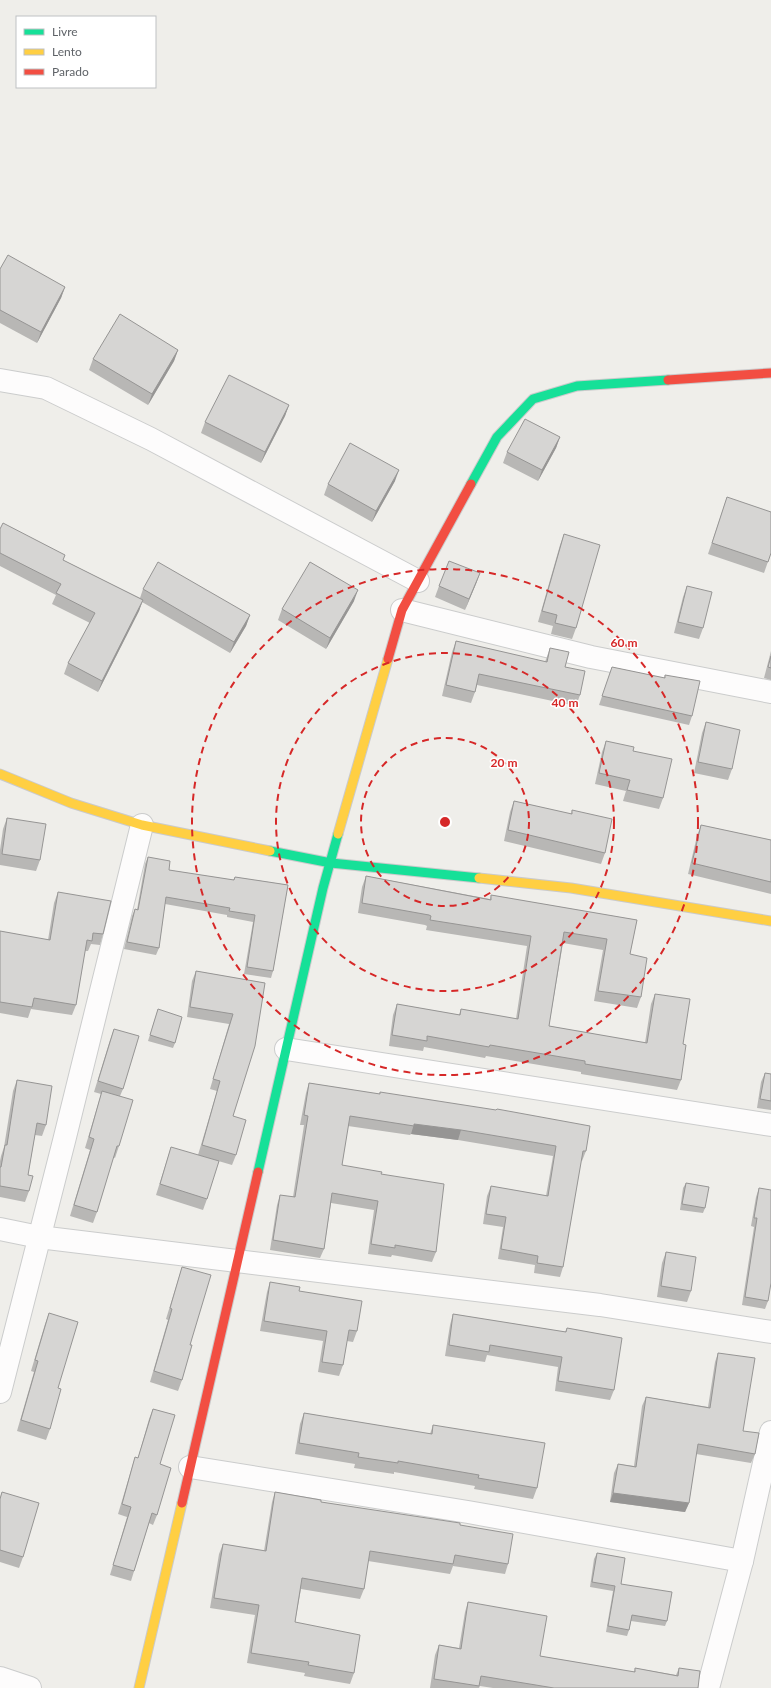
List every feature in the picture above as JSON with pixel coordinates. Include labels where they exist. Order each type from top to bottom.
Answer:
[{"type":"street","points":[[139,1688],[330,863],[402,610],[496,437],[533,399],[577,386],[771,373]]},
{"type":"street","points":[[0,380],[46,388],[123,425],[418,581]]},
{"type":"street","points":[[402,610],[591,657],[771,692]]},
{"type":"street","points":[[0,774],[71,803],[142,825],[330,863],[571,888],[771,921]]},
{"type":"street","points":[[0,1392],[142,825]]},
{"type":"street","points":[[286,1049],[771,1125]]},
{"type":"street","points":[[0,1229],[39,1237],[600,1305],[771,1332]]},
{"type":"street","points":[[708,1688],[742,1561],[771,1432]]},
{"type":"street","points":[[190,1467],[468,1512],[742,1561]]},
{"type":"street","points":[[0,1678],[30,1688]]},
{"type":"building","points":[[8,255],[65,287],[41,332],[0,310],[0,269]]},
{"type":"building","points":[[120,314],[178,350],[152,394],[93,359]]},
{"type":"building","points":[[229,375],[289,405],[265,452],[205,422]]},
{"type":"building","points":[[525,419],[560,437],[542,470],[507,452]]},
{"type":"building","points":[[350,443],[399,470],[376,511],[328,484]]},
{"type":"building","points":[[727,497],[771,512],[771,553],[768,562],[712,543]]},
{"type":"building","points":[[3,523],[65,555],[63,560],[143,600],[102,681],[68,663],[95,613],[56,593],[61,584],[0,553],[0,529]]},
{"type":"building","points":[[564,534],[600,545],[576,628],[555,623],[557,615],[542,611]]},
{"type":"building","points":[[449,561],[480,573],[469,599],[439,586]]},
{"type":"building","points":[[158,562],[250,615],[234,642],[143,589]]},
{"type":"building","points":[[310,562],[358,590],[330,638],[282,609]]},
{"type":"building","points":[[687,586],[712,592],[703,628],[678,622]]},
{"type":"building","points":[[456,641],[547,662],[550,648],[569,652],[565,667],[585,671],[580,695],[479,674],[475,692],[446,685]]},
{"type":"building","points":[[771,656],[771,668],[768,667]]},
{"type":"building","points":[[612,667],[665,678],[665,675],[700,681],[692,716],[602,696]]},
{"type":"building","points":[[706,722],[740,730],[732,769],[698,762]]},
{"type":"building","points":[[606,741],[634,747],[633,751],[672,759],[663,798],[627,790],[630,780],[599,773]]},
{"type":"building","points":[[514,801],[572,814],[572,810],[612,819],[605,853],[508,830]]},
{"type":"building","points":[[7,818],[46,824],[40,860],[2,854]]},
{"type":"building","points":[[701,825],[771,840],[771,882],[692,863]]},
{"type":"building","points":[[148,857],[170,861],[169,870],[234,880],[235,877],[288,885],[273,971],[247,967],[255,915],[229,911],[230,908],[166,897],[159,948],[127,942],[135,909],[138,910]]},
{"type":"building","points":[[366,876],[491,900],[491,895],[637,920],[630,954],[647,958],[641,997],[598,991],[607,939],[564,932],[549,1026],[647,1043],[655,994],[690,999],[683,1044],[686,1045],[681,1080],[585,1064],[585,1061],[490,1045],[489,1047],[427,1036],[427,1041],[392,1035],[397,1004],[460,1015],[461,1009],[518,1019],[531,936],[430,920],[431,916],[429,915],[362,903]]},
{"type":"building","points":[[58,892],[111,901],[103,934],[93,933],[92,941],[87,940],[76,1005],[34,998],[32,1007],[0,1002],[0,931],[50,940]]},
{"type":"building","points":[[196,971],[265,983],[255,1046],[233,1116],[246,1120],[236,1155],[202,1145],[220,1081],[213,1079],[233,1014],[190,1007]]},
{"type":"building","points":[[158,1009],[182,1017],[175,1043],[150,1035]]},
{"type":"building","points":[[114,1029],[139,1036],[123,1089],[98,1081]]},
{"type":"building","points":[[765,1073],[771,1074],[771,1101],[760,1099]]},
{"type":"building","points":[[17,1080],[52,1086],[46,1125],[37,1123],[28,1175],[33,1176],[29,1191],[0,1186],[0,1167],[5,1145],[7,1145]]},
{"type":"building","points":[[309,1083],[497,1109],[590,1126],[586,1151],[583,1151],[563,1267],[537,1263],[538,1256],[501,1249],[506,1217],[486,1214],[491,1186],[548,1196],[556,1146],[461,1130],[414,1124],[414,1126],[350,1116],[342,1165],[382,1172],[381,1174],[444,1184],[436,1252],[395,1245],[395,1248],[371,1244],[378,1201],[332,1193],[324,1249],[273,1240],[280,1195],[295,1197],[308,1116],[304,1115]]},
{"type":"building","points":[[102,1091],[133,1100],[97,1212],[74,1205],[94,1139],[89,1137]]},
{"type":"building","points":[[171,1147],[219,1161],[207,1199],[160,1184]]},
{"type":"building","points":[[686,1183],[709,1187],[705,1208],[682,1204]]},
{"type":"building","points":[[759,1188],[771,1190],[771,1283],[768,1301],[745,1297],[757,1218],[754,1218]]},
{"type":"building","points":[[666,1252],[696,1257],[691,1291],[661,1286]]},
{"type":"building","points":[[182,1267],[211,1275],[190,1345],[192,1345],[182,1380],[154,1371],[172,1309],[170,1308]]},
{"type":"building","points":[[270,1282],[300,1287],[299,1291],[362,1301],[357,1331],[349,1330],[343,1365],[322,1362],[327,1331],[264,1321]]},
{"type":"building","points":[[49,1313],[78,1322],[58,1388],[61,1389],[50,1429],[21,1420],[38,1361],[35,1360]]},
{"type":"building","points":[[453,1314],[566,1332],[567,1328],[622,1338],[614,1390],[558,1381],[562,1357],[490,1345],[489,1352],[449,1345]]},
{"type":"building","points":[[718,1353],[755,1358],[743,1431],[759,1433],[755,1454],[698,1444],[689,1503],[613,1493],[618,1464],[636,1467],[646,1397],[710,1408]]},
{"type":"building","points":[[153,1409],[175,1415],[160,1464],[171,1468],[157,1515],[152,1513],[134,1571],[113,1565],[131,1507],[122,1504],[135,1457],[138,1458]]},
{"type":"building","points":[[304,1413],[432,1434],[433,1425],[545,1443],[537,1488],[478,1478],[479,1475],[398,1461],[398,1463],[358,1457],[359,1453],[299,1443]]},
{"type":"building","points":[[2,1492],[39,1503],[23,1557],[0,1550],[0,1499]]},
{"type":"building","points":[[275,1492],[321,1500],[321,1502],[460,1523],[460,1525],[513,1534],[508,1564],[455,1555],[453,1564],[370,1551],[364,1589],[302,1578],[295,1622],[360,1635],[354,1673],[308,1665],[309,1662],[251,1653],[259,1605],[214,1598],[223,1544],[266,1551]]},
{"type":"building","points":[[597,1553],[625,1558],[621,1584],[672,1592],[667,1621],[632,1615],[629,1630],[608,1626],[615,1586],[592,1582]]},
{"type":"building","points":[[468,1602],[547,1616],[540,1656],[635,1672],[635,1668],[678,1676],[679,1668],[700,1671],[698,1688],[554,1688],[481,1676],[479,1686],[434,1679],[439,1645],[461,1649]]},
{"type":"traffic: fast","points":[[471,484],[497,437],[533,399],[577,386],[668,380]]},
{"type":"traffic: fast","points":[[258,1172],[323,888],[338,834]]},
{"type":"traffic: fast","points":[[270,851],[331,863],[479,878]]},
{"type":"traffic: slow","points":[[338,834],[388,659]]},
{"type":"traffic: slow","points":[[0,774],[71,803],[142,825],[270,851]]},
{"type":"traffic: slow","points":[[479,878],[571,888],[771,921]]},
{"type":"traffic: slow","points":[[139,1688],[182,1503]]},
{"type":"traffic: jam","points":[[668,380],[771,373]]},
{"type":"traffic: jam","points":[[388,659],[402,610],[471,484]]},
{"type":"traffic: jam","points":[[182,1503],[258,1172]]}]
